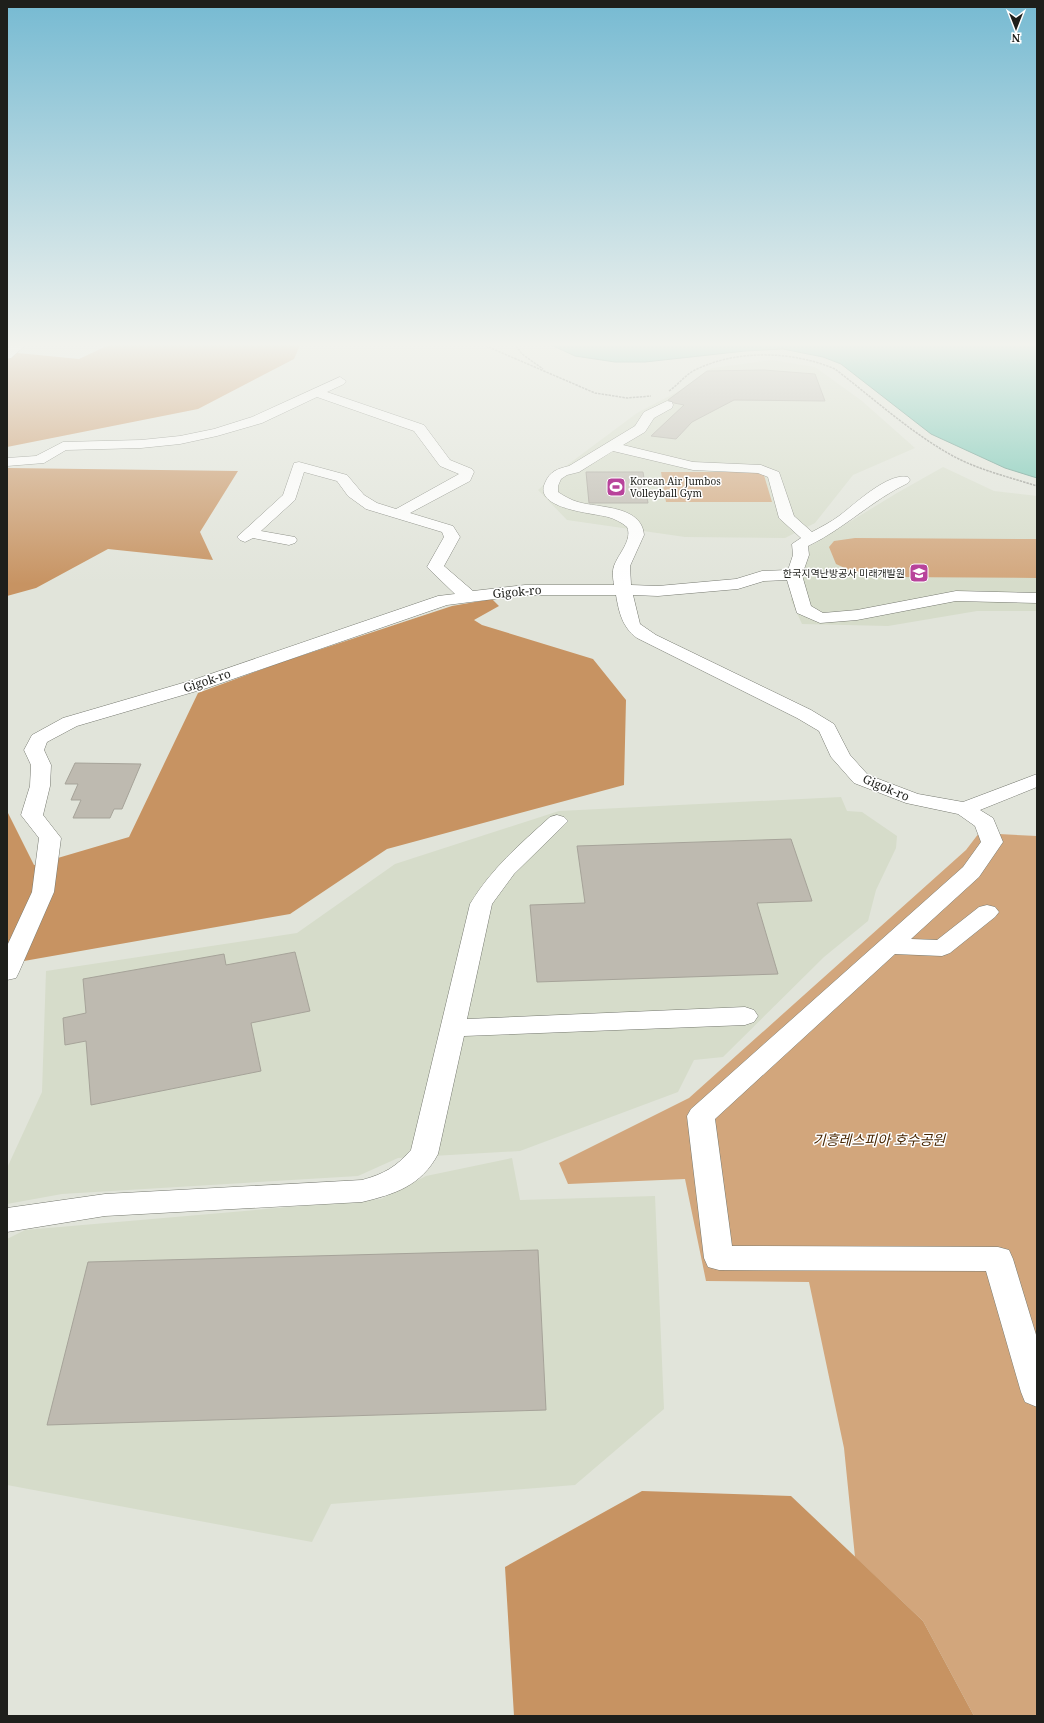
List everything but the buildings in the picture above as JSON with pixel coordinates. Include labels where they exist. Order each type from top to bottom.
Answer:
[{"type":"street","points":[[7,462],[39,460],[64,446],[140,444],[180,440],[217,432],[246,423]]},
{"type":"street","points":[[396,514],[465,478],[467,472],[445,463],[419,428],[408,423]]},
{"type":"street","points":[[623,589],[621,571],[627,553],[637,533],[634,526],[625,518],[562,502],[551,494],[551,486],[558,475],[574,469],[612,447],[640,429],[644,423]]},
{"type":"street","points":[[657,423],[662,424]]},
{"type":"street","points":[[612,447],[693,466],[761,469],[774,475],[787,518],[811,539]]},
{"type":"street","points":[[289,540],[247,535],[290,497],[299,466],[342,478],[349,489],[369,506],[448,529],[452,537],[435,567],[469,597]]},
{"type":"street","points":[[903,480],[882,490],[843,520],[800,544],[801,556],[794,575],[803,609],[820,618],[856,615],[956,596],[1037,598]]},
{"type":"street","name":"Gigok-ro","points":[[7,972],[43,892],[50,838],[32,815],[40,786],[41,765],[34,750],[39,739],[70,722],[200,684],[444,600],[525,590],[623,589],[665,591],[738,584],[762,576],[794,575]]},
{"type":"street","name":"Gigok-ro","points":[[623,589],[632,625],[650,639],[804,714],[827,728],[841,757],[861,779],[912,799],[965,809]]},
{"type":"street","points":[[965,809],[1037,780]]},
{"type":"street","points":[[965,809],[985,823],[992,842],[971,872],[701,1116],[719,1258],[998,1259],[1037,1392]]},
{"type":"street","points":[[7,1220],[105,1205],[354,1191],[384,1185],[407,1173],[424,1154],[481,904],[488,891],[502,872],[557,821]]},
{"type":"street","points":[[890,946],[942,948],[987,912]]},
{"type":"street","points":[[453,1028],[745,1016]]},
{"type":"path","points":[[906,423],[933,444],[955,457],[993,472],[1037,486]]},
{"type":"shaded area","points":[[7,423],[126,423],[7,447]]},
{"type":"shaded area","points":[[623,423],[887,423],[915,448],[853,475],[815,523],[785,538],[685,537],[567,520],[538,490],[558,472]]},
{"type":"shaded area","name":"한국지역난방공사 미래개발원","points":[[943,467],[994,491],[1037,496],[1037,611],[977,611],[888,626],[802,624],[791,600],[810,546]]},
{"type":"shaded area","points":[[7,468],[238,471],[200,532],[213,560],[108,549],[36,588],[7,596]]},
{"type":"shaded area","points":[[492,599],[499,606],[474,620],[482,625],[593,659],[626,700],[624,785],[387,849],[290,914],[7,964],[7,811],[34,865],[129,837],[198,693],[279,663],[452,606]]},
{"type":"shaded area","points":[[841,797],[847,811],[862,812],[897,836],[896,848],[876,890],[868,921],[824,957],[723,1057],[694,1060],[678,1092],[520,1151],[398,1158],[358,1176],[62,1194],[7,1204],[7,1168],[42,1092],[46,971],[297,933],[395,864],[559,811]]},
{"type":"shaded area","points":[[512,1158],[520,1200],[655,1196],[664,1409],[575,1485],[331,1504],[312,1542],[7,1485],[7,1239],[25,1230],[381,1199],[426,1176]]},
{"type":"shaded area","points":[[642,1491],[791,1496],[923,1621],[974,1716],[514,1716],[505,1567]]},
{"type":"green space","points":[[661,472],[763,472],[772,502],[666,502]]},
{"type":"green space","points":[[855,538],[1037,539],[1037,578],[886,577],[849,570],[836,564],[829,547],[834,541]]},
{"type":"green space","name":"기흥레스피아 호수공원","points":[[979,833],[1037,836],[1037,1716],[974,1716],[923,1621],[855,1557],[844,1448],[809,1282],[706,1281],[685,1179],[568,1184],[559,1163],[689,1098],[966,850]]},
{"type":"water","points":[[917,423],[1037,423],[1037,478],[1005,468],[931,434]]},
{"type":"place","name":"Korean Air Jumbos Volleyball Gym","points":[[616,487]]},
{"type":"place","name":"한국지역난방공사 미래개발원","points":[[919,573]]}]
